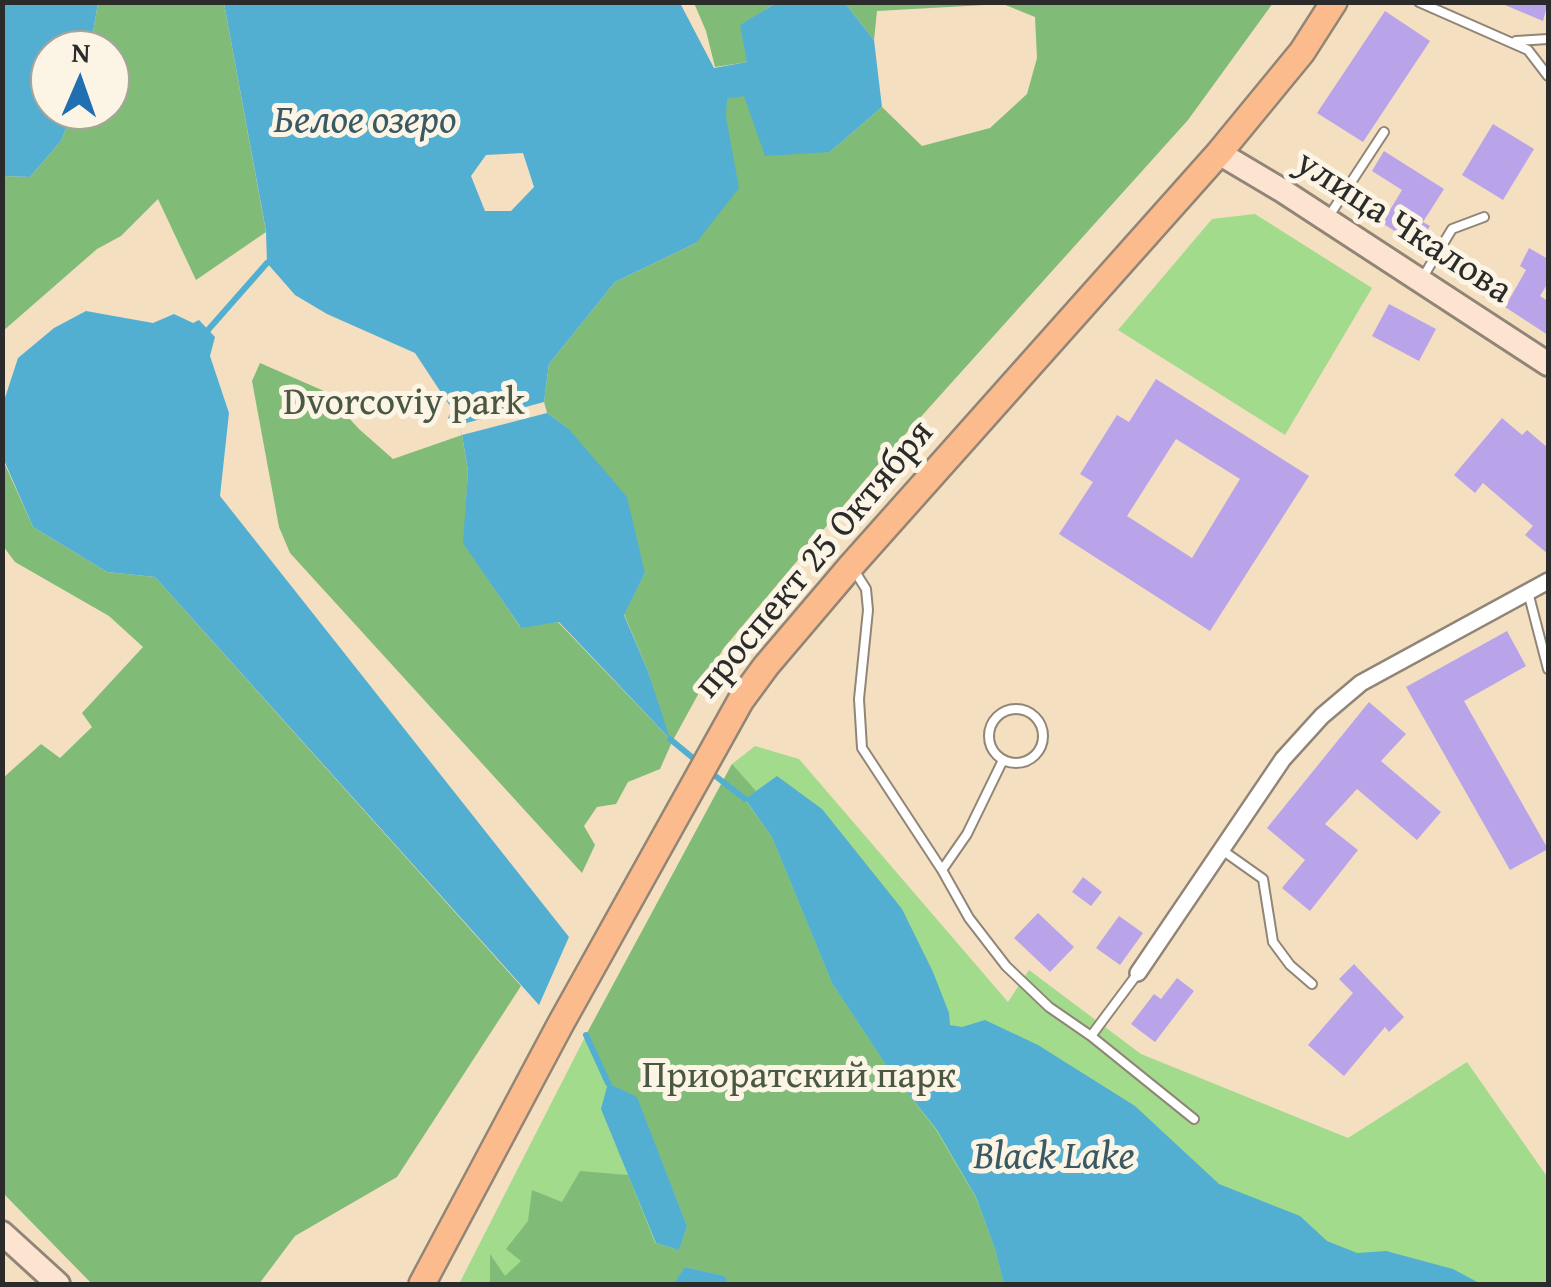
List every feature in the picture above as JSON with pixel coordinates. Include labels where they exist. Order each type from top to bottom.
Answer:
[{"type":"main road","name":"проспект 25 Октября","points":[[422,1284],[685,796],[741,700],[852,566],[1219,153],[1302,52],[1334,2]]},
{"type":"main road","name":"улица Чкалова","points":[[1219,153],[1548,364]]},
{"type":"main road","points":[[2,1232],[58,1284]]},
{"type":"street","points":[[1138,973],[1283,760],[1322,716],[1361,683],[1548,580]]},
{"type":"lane","points":[[1419,2],[1528,50],[1548,76]]},
{"type":"lane","points":[[1512,42],[1548,39]]},
{"type":"lane","points":[[1326,219],[1384,132]]},
{"type":"lane","points":[[1421,281],[1452,229],[1484,217]]},
{"type":"lane","points":[[852,566],[866,589],[868,610],[860,700],[862,748],[969,918],[1006,966],[1048,1007],[1091,1036],[1194,1119]]},
{"type":"lane","points":[[1528,592],[1548,669]]},
{"type":"lane","points":[[1022,709],[1036,716],[1044,730],[1043,745],[1034,758],[1019,764],[1004,760],[992,750],[989,734],[994,720],[1006,710],[1022,709]]},
{"type":"lane","points":[[942,870],[968,834],[1004,760]]},
{"type":"lane","points":[[1222,850],[1263,879],[1273,942],[1290,965],[1312,984]]},
{"type":"lane","points":[[1091,1036],[1138,973]]},
{"type":"green space","points":[[98,3],[224,3],[266,232],[196,280],[158,199],[121,236],[97,249],[3,331],[3,176],[30,177],[61,141],[65,130],[130,130],[130,30],[93,30]]},
{"type":"green space","points":[[694,3],[776,3],[741,25],[748,62],[715,67]]},
{"type":"green space","points":[[845,3],[1273,3],[1188,120],[882,460],[723,649],[660,769],[628,782],[616,804],[597,807],[584,826],[595,845],[582,873],[290,553],[279,527],[252,381],[260,363],[324,391],[393,459],[462,435],[468,471],[464,543],[520,627],[558,622],[668,737],[648,671],[624,614],[645,573],[568,428],[547,413],[544,402],[549,364],[615,282],[696,243],[726,117],[726,99],[744,95],[830,152],[882,107],[922,146],[990,128],[1027,94],[1037,58],[1035,17],[1003,4],[877,11],[874,40]]},
{"type":"green space","points":[[1255,214],[1372,288],[1285,435],[1118,330],[1212,219]]},
{"type":"green space","points":[[2,458],[33,527],[107,572],[155,577],[521,986],[397,1177],[295,1236],[259,1284],[92,1284],[3,1193],[3,778],[41,744],[60,758],[92,727],[82,713],[143,647],[109,616],[15,562],[3,546]]},
{"type":"green space","name":"Приоратский парк","points":[[755,746],[799,759],[1008,1002],[1029,970],[1141,1054],[1348,1138],[1467,1062],[1548,1178],[1548,1284],[459,1284],[586,1035],[732,764]]},
{"type":"green space","points":[[732,764],[756,791],[745,800],[772,837],[832,983],[888,1068],[936,1130],[976,1198],[1004,1284],[728,1284],[725,1276],[685,1267],[673,1284],[490,1284],[490,1254],[505,1276],[521,1261],[506,1249],[528,1221],[532,1190],[562,1202],[580,1171],[628,1175],[655,1243],[679,1250],[687,1226],[637,1098],[608,1083],[586,1035]]},
{"type":"water","points":[[3,2],[98,3],[93,30],[30,30],[30,130],[65,130],[61,141],[30,177],[3,176]]},
{"type":"water","name":"Белое озеро","points":[[224,3],[680,3],[714,68],[747,62],[740,25],[776,3],[845,3],[874,40],[882,107],[830,152],[765,156],[744,96],[727,99],[726,117],[739,188],[696,243],[615,282],[549,364],[544,402],[547,413],[568,428],[627,497],[645,573],[624,615],[648,671],[670,739],[559,622],[521,628],[463,543],[468,471],[459,425],[452,427],[448,418],[452,409],[415,353],[327,314],[295,295],[267,263],[266,231]],"holes":[[[523,153],[534,187],[511,211],[485,211],[471,176],[486,155]]]},
{"type":"water","points":[[86,311],[153,323],[174,314],[193,323],[199,320],[215,337],[210,356],[229,413],[220,496],[569,937],[539,1005],[155,577],[107,572],[33,527],[3,458],[2,407],[18,358],[54,328]]},
{"type":"water","name":"Black Lake","points":[[777,776],[822,809],[902,909],[933,972],[950,1025],[962,1027],[985,1020],[1038,1045],[1135,1106],[1219,1184],[1300,1216],[1327,1241],[1357,1253],[1386,1251],[1453,1269],[1481,1284],[1004,1284],[976,1197],[937,1130],[888,1068],[832,983],[772,837],[745,799]]},
{"type":"water","points":[[608,1083],[637,1097],[687,1226],[679,1250],[656,1243],[601,1109]]},
{"type":"water","points":[[685,1267],[725,1276],[728,1284],[673,1284]]},
{"type":"pier","points":[[544,402],[547,413],[462,435],[459,425]]},
{"type":"building","points":[[1500,2],[1548,2],[1543,21],[1500,3]]},
{"type":"building","points":[[1385,11],[1430,41],[1363,142],[1317,113]]},
{"type":"building","points":[[1493,124],[1534,149],[1503,200],[1462,175]]},
{"type":"building","points":[[1384,151],[1444,189],[1423,222],[1430,226],[1417,245],[1382,223],[1402,190],[1372,171]]},
{"type":"building","points":[[1529,248],[1548,259],[1548,283],[1540,296],[1548,301],[1548,335],[1505,307],[1526,270],[1520,266]]},
{"type":"building","points":[[1389,304],[1436,329],[1419,361],[1372,336]]},
{"type":"building","points":[[1156,379],[1309,476],[1210,631],[1059,534],[1093,482],[1080,474],[1117,415],[1129,422]],"holes":[[[1176,439],[1240,479],[1192,558],[1127,516]]]},
{"type":"building","points":[[1502,418],[1522,435],[1527,430],[1548,448],[1548,554],[1525,535],[1533,526],[1483,483],[1475,493],[1454,475]]},
{"type":"building","points":[[1507,631],[1526,666],[1464,701],[1548,849],[1510,870],[1406,687]]},
{"type":"building","points":[[1369,702],[1406,734],[1381,761],[1441,812],[1417,840],[1357,789],[1325,824],[1358,850],[1310,911],[1282,888],[1305,860],[1267,828]]},
{"type":"building","points":[[1083,877],[1102,892],[1091,906],[1072,892]]},
{"type":"building","points":[[1038,913],[1074,947],[1050,972],[1014,938]]},
{"type":"building","points":[[1119,916],[1143,933],[1120,965],[1096,948]]},
{"type":"building","points":[[1354,964],[1404,1017],[1389,1032],[1385,1027],[1344,1076],[1308,1045],[1353,993],[1339,979]]},
{"type":"building","points":[[1177,978],[1194,991],[1155,1042],[1131,1024],[1154,994],[1161,999]]},
{"type":"waterway","points":[[208,330],[267,263]]},
{"type":"waterway","points":[[670,739],[699,763]]},
{"type":"waterway","points":[[709,771],[745,799]]},
{"type":"waterway","points":[[586,1035],[608,1083]]},
{"type":"park label","name":"Dvorcoviy park","points":[[404,404]]}]
